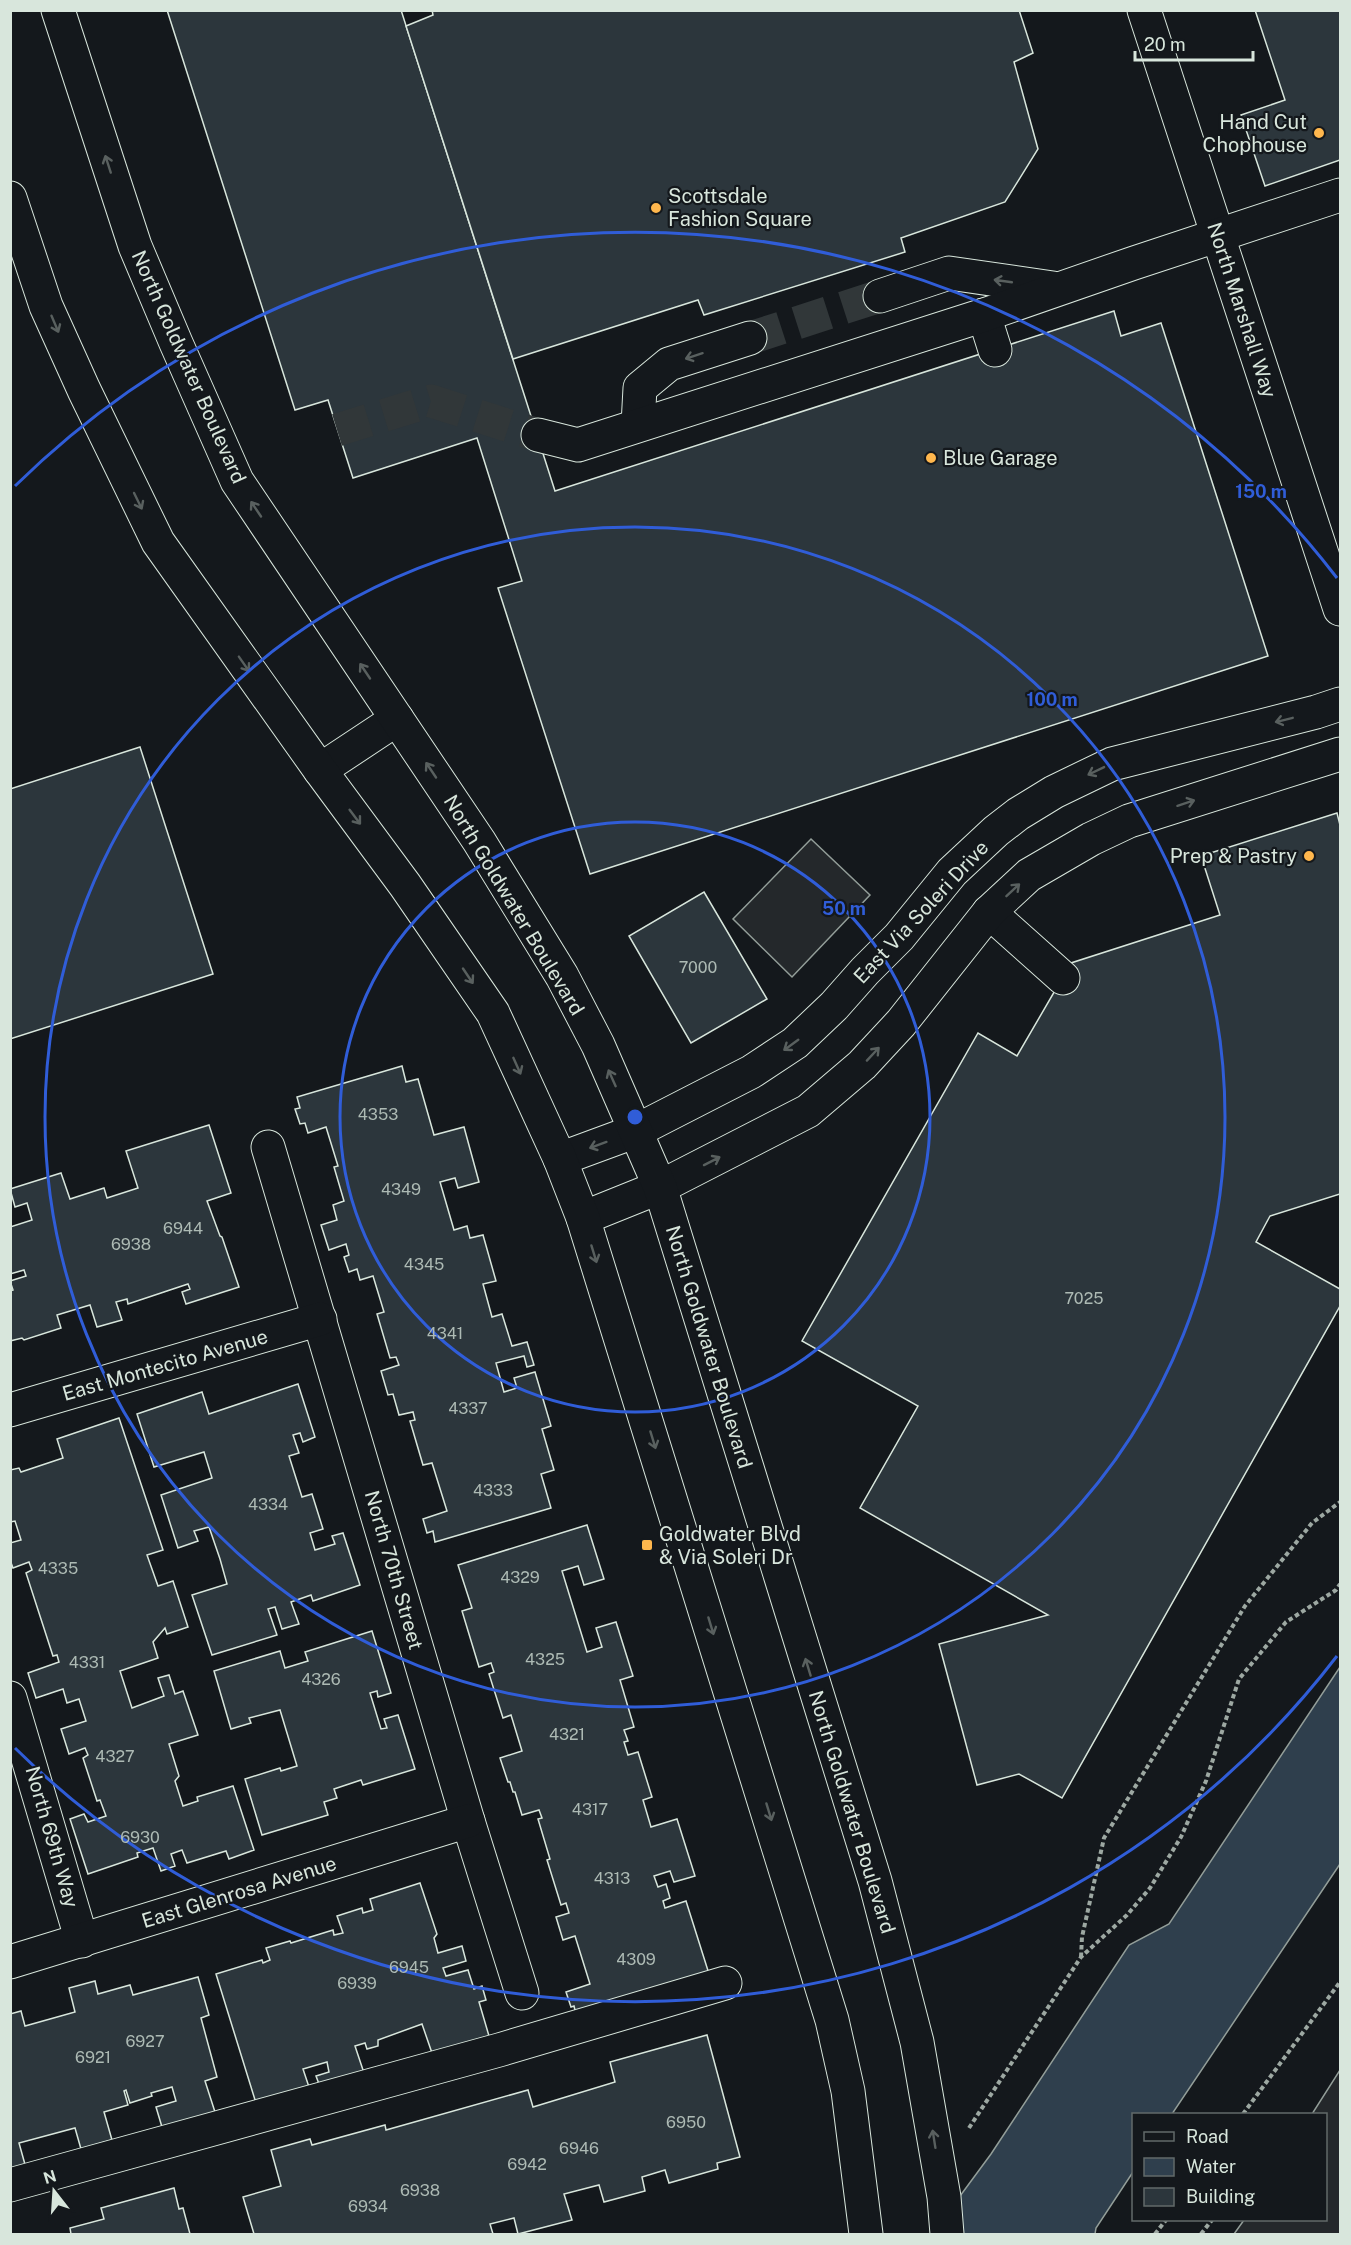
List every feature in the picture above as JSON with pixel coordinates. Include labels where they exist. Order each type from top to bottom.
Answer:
[{"type":"main road","name":"North Goldwater Boulevard","points":[[58,10],[135,246],[237,481],[479,841],[562,976],[598,1046],[660,1188],[875,1881],[917,2042],[944,2197],[947,2235]]},
{"type":"main road","name":"North Marshall Way","points":[[1144,10],[1341,609]]},
{"type":"main road","points":[[538,435],[578,445],[984,315],[1341,195]]},
{"type":"main road","points":[[10,198],[40,288],[62,342],[158,542],[405,885],[493,1013],[560,1159],[583,1218],[832,2020],[848,2091],[867,2235]]},
{"type":"main road","points":[[880,296],[949,273],[1060,289]]},
{"type":"main road","points":[[984,315],[995,350]]},
{"type":"main road","points":[[638,425],[640,388],[669,364],[750,338]]},
{"type":"main road","name":"East Via Soleri Drive","points":[[560,1159],[636,1131],[751,1072],[795,1043],[834,1006],[899,937],[952,872],[996,831],[1045,798],[1112,764],[1341,704]]},
{"type":"main road","points":[[320,770],[397,719]]},
{"type":"main road","points":[[583,1218],[660,1188],[808,1111],[862,1065],[901,1023],[989,912],[1029,875],[1091,839],[1129,821],[1341,754]]},
{"type":"main road","points":[[989,912],[1063,978]]},
{"type":"main road","name":"North 70th Street","points":[[268,1147],[468,1821],[522,1993]]},
{"type":"main road","name":"East Montecito Avenue","points":[[10,1410],[320,1320]]},
{"type":"main road","name":"North 69th Way","points":[[10,1698],[82,1941]]},
{"type":"main road","name":"East Glenrosa Avenue","points":[[10,1962],[468,1821]]},
{"type":"main road","points":[[10,2185],[500,2050],[724,1983]]},
{"type":"path","points":[[1082,1958],[1082,1937],[1104,1838],[1245,1606],[1312,1523],[1341,1502]]},
{"type":"path","points":[[967,2131],[1082,1958],[1127,1915],[1150,1888],[1180,1837],[1206,1781],[1239,1679],[1286,1622],[1341,1584]]},
{"type":"path","points":[[1244,2113],[1341,1982]]},
{"type":"path","points":[[1155,2235],[1165,2221]]},
{"type":"path","points":[[1201,2235],[1211,2221]]},
{"type":"shaded area","points":[[811,839],[870,895],[792,977],[733,919]]},
{"type":"shaded area","points":[[1340,2070],[1340,2234],[1234,2234],[1243,2221],[1327,2221],[1327,2113],[1313,2113]]},
{"type":"water","points":[[1340,1667],[1340,1864],[1173,2113],[1132,2113],[1132,2174],[1096,2228],[1095,2234],[932,2234],[991,2154],[1129,1945],[1169,1924]]},
{"type":"building","name":"Blue Garage","points":[[167,10],[401,10],[555,491],[1114,311],[1121,336],[1161,323],[1268,656],[590,874],[498,588],[522,581],[477,438],[353,478],[328,400],[295,410]]},
{"type":"building","name":"Scottsdale Fashion Square","points":[[432,10],[1019,10],[1033,53],[1014,62],[1038,149],[1005,202],[901,238],[905,252],[704,315],[698,300],[513,359],[406,26],[433,15]]},
{"type":"building","points":[[1255,10],[1340,10],[1340,160],[1265,186],[1241,115],[1285,100]]},
{"type":"building","points":[[140,747],[213,974],[10,1039],[10,789]]},
{"type":"building","points":[[1337,813],[1340,825],[1340,1194],[1270,1216],[1256,1242],[1340,1289],[1340,1306],[1062,1798],[1019,1774],[977,1785],[939,1644],[1048,1615],[860,1508],[918,1406],[802,1341],[978,1033],[1017,1056],[1071,963],[1220,915],[1201,856]]},
{"type":"building","points":[[704,892],[767,999],[691,1043],[629,936]]},
{"type":"building","points":[[402,1066],[406,1082],[418,1079],[434,1135],[464,1127],[479,1182],[458,1188],[455,1178],[440,1182],[454,1230],[467,1226],[470,1238],[483,1235],[496,1281],[483,1284],[492,1317],[502,1314],[512,1346],[527,1342],[534,1365],[527,1367],[524,1356],[496,1363],[504,1392],[517,1388],[514,1378],[535,1372],[551,1426],[542,1429],[554,1470],[541,1474],[551,1508],[435,1542],[433,1531],[427,1533],[423,1519],[447,1511],[432,1463],[423,1465],[410,1421],[415,1420],[413,1412],[399,1415],[393,1394],[388,1395],[381,1371],[399,1365],[396,1357],[390,1358],[377,1314],[384,1312],[373,1276],[360,1280],[357,1269],[349,1272],[344,1257],[349,1255],[346,1244],[329,1250],[321,1225],[337,1220],[333,1205],[344,1201],[334,1167],[338,1166],[326,1127],[308,1133],[305,1123],[300,1124],[295,1109],[300,1108],[297,1097]]},
{"type":"building","points":[[209,1125],[231,1193],[207,1201],[239,1287],[186,1304],[182,1292],[190,1289],[188,1284],[128,1304],[127,1299],[116,1302],[122,1320],[97,1327],[90,1305],[57,1315],[61,1328],[24,1340],[22,1338],[10,1341],[10,1291],[13,1290],[10,1281],[26,1276],[24,1270],[10,1274],[10,1227],[32,1220],[27,1203],[15,1207],[10,1189],[61,1173],[70,1199],[104,1188],[107,1198],[138,1188],[126,1151]]},
{"type":"building","points":[[298,1384],[315,1437],[303,1442],[300,1433],[293,1435],[299,1453],[289,1456],[302,1497],[312,1494],[323,1529],[310,1533],[315,1550],[335,1544],[332,1536],[343,1533],[360,1585],[313,1601],[311,1595],[291,1602],[299,1624],[282,1629],[275,1607],[268,1609],[277,1635],[212,1655],[192,1595],[227,1584],[220,1559],[209,1527],[194,1531],[198,1541],[178,1548],[161,1495],[212,1478],[204,1452],[154,1467],[137,1414],[202,1392],[209,1414]]},
{"type":"building","points":[[119,1418],[163,1550],[147,1555],[158,1586],[173,1581],[188,1627],[167,1634],[165,1628],[153,1642],[158,1658],[120,1671],[132,1708],[164,1696],[158,1678],[169,1675],[175,1694],[183,1691],[198,1735],[169,1744],[179,1776],[175,1781],[183,1806],[198,1801],[197,1797],[233,1786],[254,1850],[229,1859],[226,1851],[187,1863],[182,1850],[171,1854],[175,1866],[161,1871],[153,1848],[137,1853],[138,1857],[88,1874],[70,1819],[84,1814],[88,1822],[106,1816],[100,1800],[97,1801],[83,1758],[88,1755],[85,1748],[69,1754],[61,1729],[86,1721],[79,1699],[67,1703],[63,1689],[36,1698],[28,1673],[59,1662],[57,1655],[53,1656],[26,1573],[32,1570],[29,1562],[13,1568],[10,1560],[10,1543],[21,1540],[15,1521],[10,1522],[10,1470],[19,1468],[21,1472],[63,1458],[57,1439]]},
{"type":"building","points":[[587,1525],[604,1579],[584,1585],[578,1566],[562,1571],[587,1652],[602,1647],[596,1628],[616,1622],[633,1676],[620,1680],[634,1727],[624,1730],[628,1741],[624,1742],[628,1755],[638,1752],[652,1797],[643,1800],[651,1827],[677,1819],[695,1876],[674,1882],[670,1871],[654,1876],[658,1887],[666,1884],[670,1898],[663,1901],[665,1908],[686,1901],[710,1977],[577,2018],[574,2006],[571,2007],[566,1992],[590,1984],[575,1936],[563,1940],[556,1917],[569,1913],[566,1903],[561,1905],[547,1860],[550,1859],[538,1819],[542,1818],[539,1810],[522,1815],[500,1758],[522,1751],[511,1715],[503,1718],[489,1674],[494,1672],[491,1663],[479,1667],[462,1611],[472,1608],[458,1565]]},
{"type":"building","points":[[372,1631],[391,1693],[378,1697],[377,1691],[370,1693],[381,1729],[387,1728],[384,1719],[398,1715],[415,1769],[363,1785],[361,1780],[334,1789],[337,1798],[324,1802],[328,1815],[262,1835],[245,1779],[280,1768],[281,1771],[297,1766],[280,1710],[249,1718],[251,1723],[231,1729],[214,1671],[280,1651],[285,1668],[308,1661],[305,1652]]},
{"type":"building","points":[[420,1883],[437,1934],[434,1938],[438,1953],[462,1946],[466,1961],[443,1968],[446,1976],[468,1970],[474,1989],[482,1986],[486,2000],[479,2002],[489,2036],[432,2053],[422,2024],[378,2040],[378,2046],[367,2049],[365,2043],[355,2046],[364,2073],[319,2084],[316,2076],[329,2072],[327,2062],[303,2069],[309,2087],[256,2103],[216,1974],[262,1960],[263,1963],[270,1960],[266,1948],[333,1930],[334,1935],[343,1933],[337,1916],[362,1908],[363,1913],[373,1910],[370,1899]]},
{"type":"building","points":[[198,1977],[209,2015],[201,2018],[217,2077],[205,2081],[215,2112],[162,2127],[156,2107],[176,2101],[172,2087],[151,2093],[152,2096],[130,2103],[126,2090],[124,2091],[128,2105],[104,2112],[112,2140],[81,2149],[75,2128],[19,2143],[26,2168],[10,2172],[10,2014],[21,2011],[25,2026],[75,2012],[69,1988],[95,1981],[98,1994],[130,1985],[133,1995]]},
{"type":"building","points":[[707,2035],[740,2157],[717,2163],[718,2169],[669,2183],[665,2170],[642,2177],[645,2191],[604,2202],[599,2185],[564,2194],[572,2220],[518,2234],[514,2218],[490,2224],[493,2234],[254,2234],[243,2197],[281,2186],[271,2150],[310,2139],[312,2145],[385,2125],[386,2130],[528,2090],[533,2107],[615,2082],[610,2062]]},
{"type":"building","points":[[174,2188],[179,2209],[183,2208],[190,2234],[71,2234],[70,2228],[104,2219],[101,2208]]},
{"type":"tunnel","points":[[750,338],[880,296]]},
{"type":"tunnel","points":[[337,430],[431,401],[538,435]]},
{"type":"place","name":"Hand Cut Chophouse","points":[[1319,133]]},
{"type":"place","name":"Scottsdale Fashion Square","points":[[656,208]]},
{"type":"place","name":"Blue Garage","points":[[931,458]]},
{"type":"place","name":"Prep & Pastry","points":[[1309,856]]},
{"type":"place","name":"Goldwater Blvd & Via Soleri Dr","points":[[647,1545]]}]
